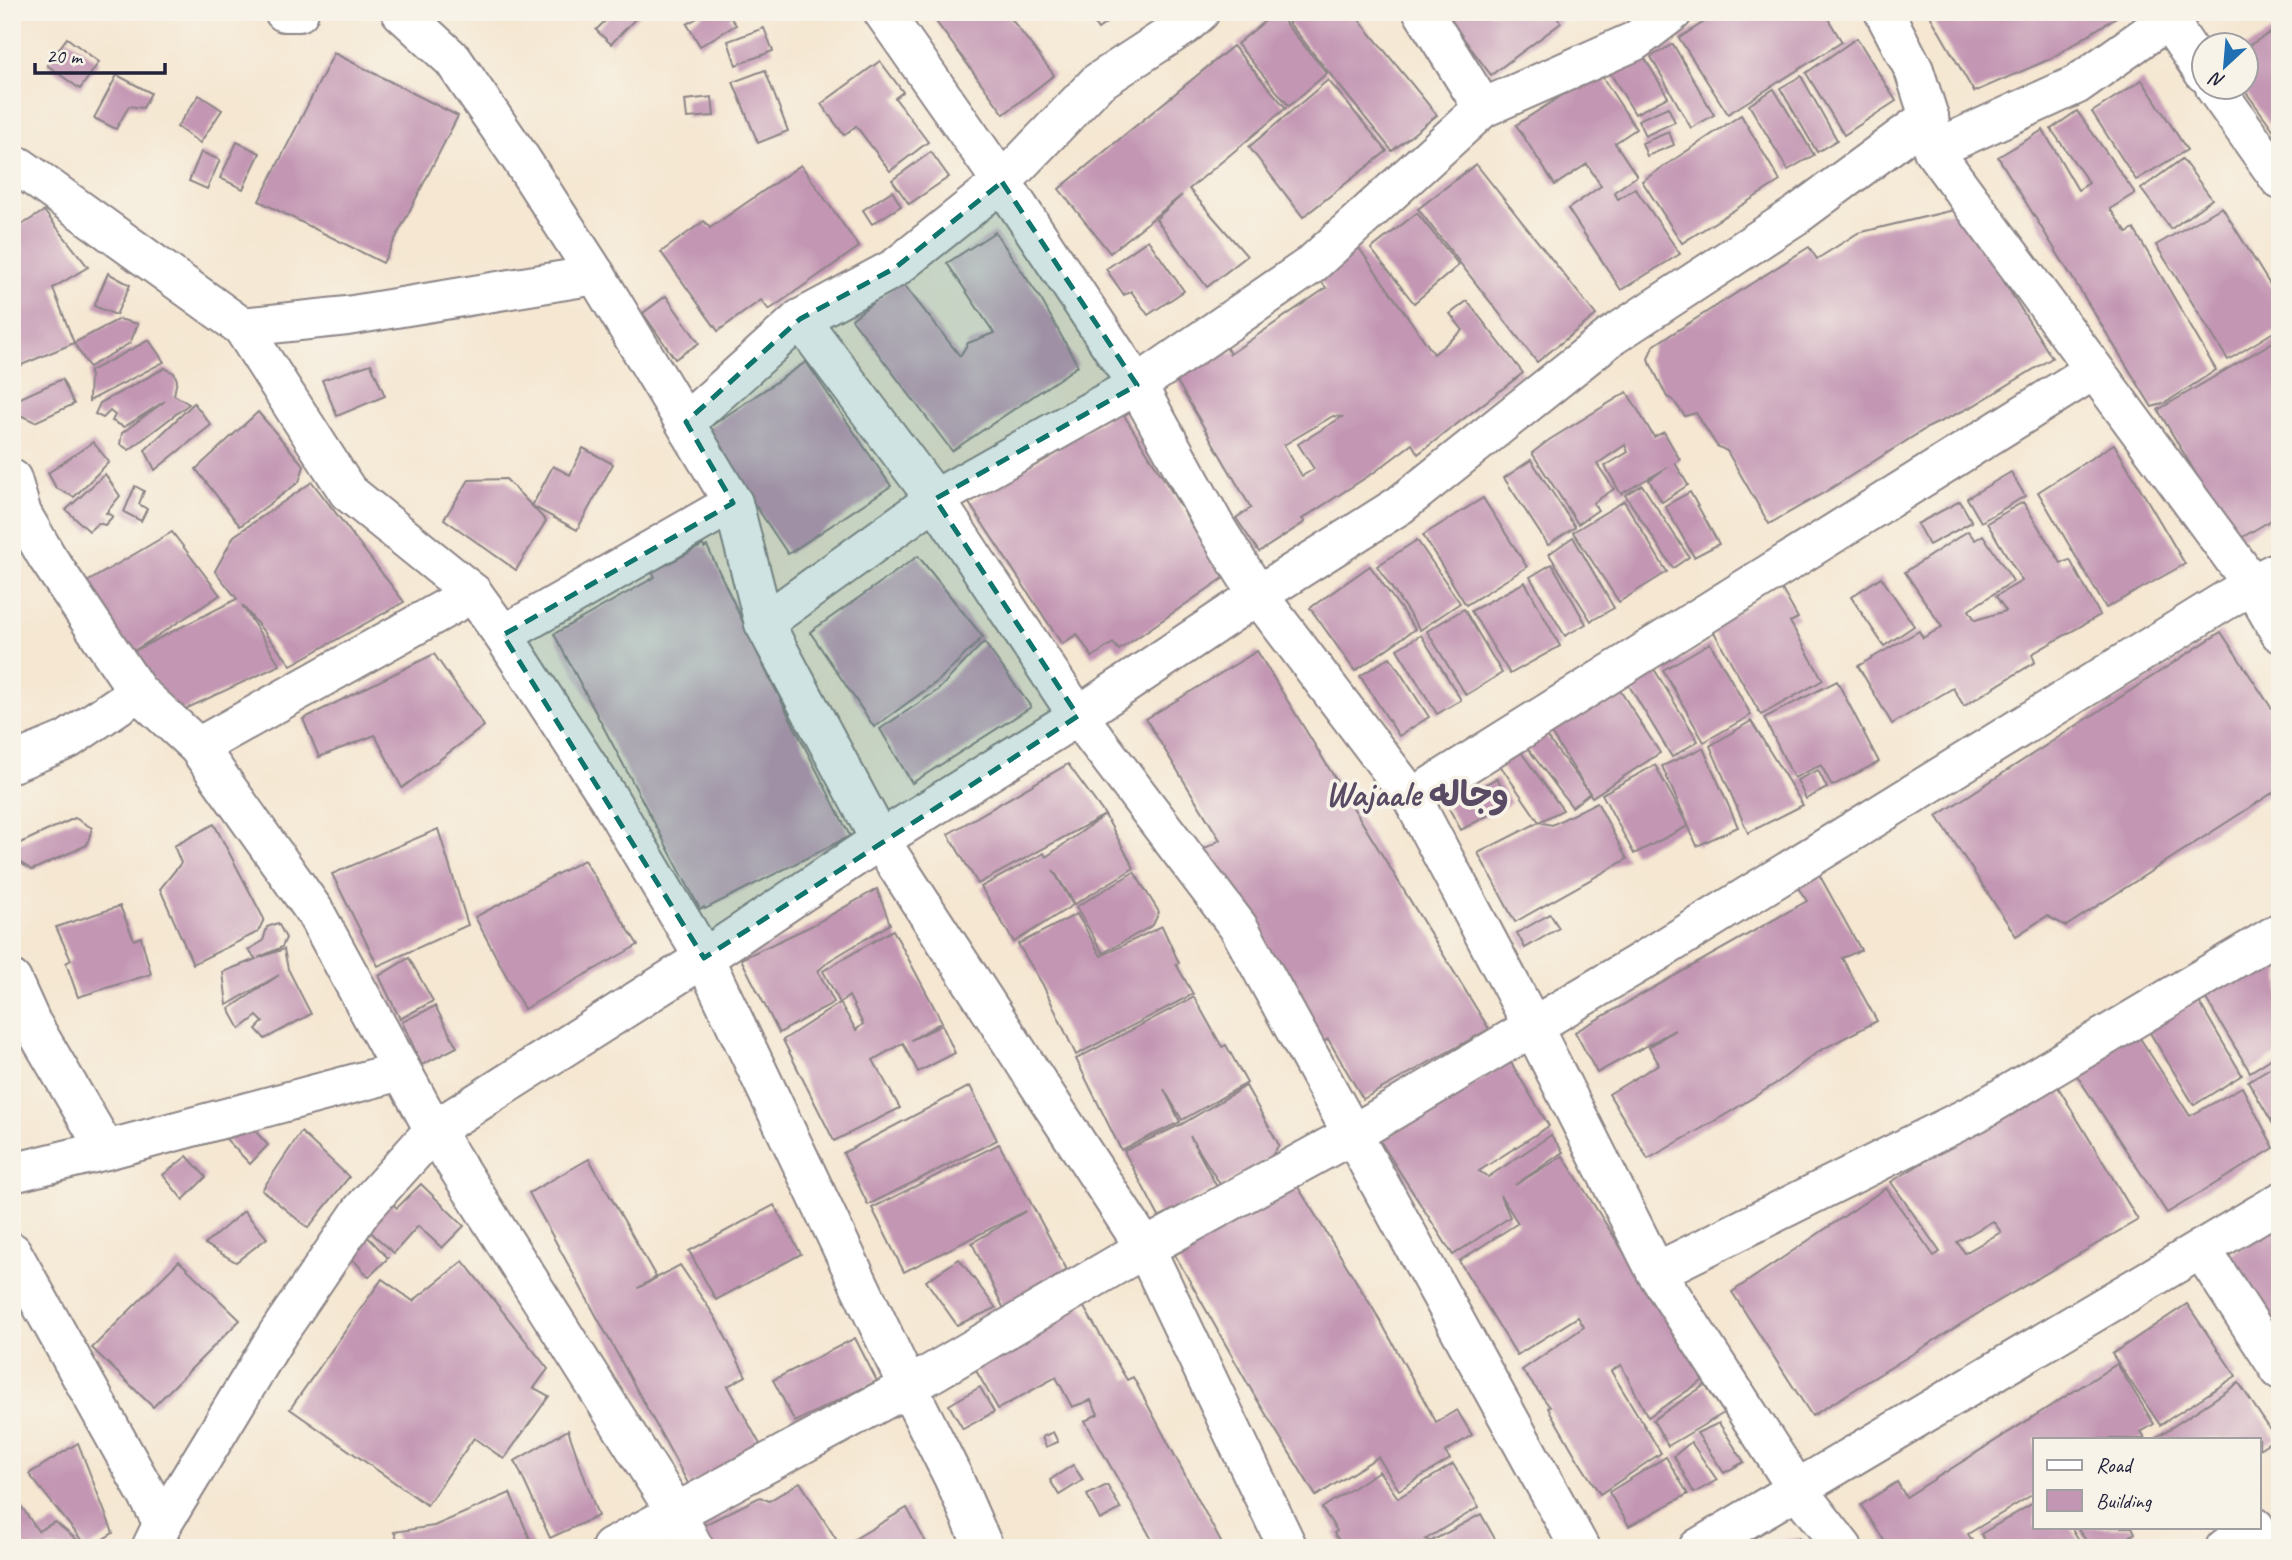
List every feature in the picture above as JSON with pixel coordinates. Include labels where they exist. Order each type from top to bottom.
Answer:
[{"type":"street","points":[[284,12],[299,12]]},
{"type":"street","points":[[401,12],[453,60],[521,159],[596,275],[733,503],[764,623],[880,840],[1145,1248],[1287,1548]]},
{"type":"street","points":[[686,422],[800,319],[895,268],[1002,182],[1098,82],[1184,26],[1200,12]]},
{"type":"street","points":[[1423,12],[1483,108]]},
{"type":"street","points":[[764,623],[935,499],[1137,384],[1311,265],[1483,108],[1636,41],[1673,12]]},
{"type":"street","points":[[1884,12],[1914,70],[1931,134],[2094,370],[2266,577],[2280,633]]},
{"type":"street","points":[[887,14],[1137,384],[1215,526],[1258,596],[1412,798],[1532,1025],[1656,1272],[1797,1489],[1843,1548]]},
{"type":"street","points":[[157,1535],[277,1335],[354,1222],[434,1129],[704,958],[880,840],[1078,716],[1400,505],[1609,338],[1798,215],[1931,134],[2076,85],[2174,16],[2190,46]]},
{"type":"street","points":[[2225,102],[2280,180]]},
{"type":"street","points":[[12,164],[20,167],[242,327],[348,492],[473,593],[503,635],[608,797],[704,958],[953,1477],[984,1548]]},
{"type":"street","points":[[242,327],[347,316],[596,275]]},
{"type":"street","points":[[800,319],[935,499],[1078,716],[1239,928],[1580,1548]]},
{"type":"street","points":[[1412,798],[2094,370]]},
{"type":"street","points":[[12,479],[22,514],[47,557],[138,692],[198,747],[315,912],[434,1129],[675,1511],[694,1548]]},
{"type":"street","points":[[503,635],[733,503]]},
{"type":"street","points":[[611,1548],[908,1387],[1145,1248],[1353,1134],[1659,951],[2266,577]]},
{"type":"street","points":[[198,747],[473,593]]},
{"type":"street","points":[[12,763],[67,740],[138,692]]},
{"type":"street","points":[[1656,1272],[1976,1113],[2280,932]]},
{"type":"street","points":[[12,980],[31,1022],[106,1150]]},
{"type":"street","points":[[12,1173],[401,1071]]},
{"type":"street","points":[[1698,1548],[2280,1202]]},
{"type":"street","points":[[2201,1249],[2280,1370]]},
{"type":"street","points":[[12,1252],[157,1535]]},
{"type":"street","points":[[2260,1523],[2280,1509]]},
{"type":"street","points":[[2225,1548],[2253,1528]]},
{"type":"highlighted area","points":[[1002,182],[1137,385],[935,499],[1078,716],[704,958],[503,635],[733,503],[686,422],[800,319],[895,268]]},
{"type":"building","points":[[614,12],[640,14],[611,44],[596,30]]},
{"type":"building","points":[[708,12],[736,12],[730,17],[736,25],[700,46],[687,24]]},
{"type":"building","points":[[929,12],[1006,12],[1054,75],[1004,114]]},
{"type":"building","points":[[1086,12],[1121,12],[1098,29]]},
{"type":"building","points":[[1276,12],[1327,73],[1289,106],[1237,44]]},
{"type":"building","points":[[1280,12],[1353,12],[1437,115],[1392,151]]},
{"type":"building","points":[[1458,12],[1553,12],[1561,23],[1491,75],[1449,19]]},
{"type":"building","points":[[1720,12],[1824,12],[1842,42],[1728,114],[1679,38]]},
{"type":"building","points":[[1928,12],[2124,12],[2050,59],[1974,92]]},
{"type":"building","points":[[2280,27],[2280,62],[2276,64],[2280,69],[2280,139],[2253,102],[2260,102],[2260,39]]},
{"type":"building","points":[[764,28],[773,51],[736,65],[728,41]]},
{"type":"building","points":[[67,38],[99,62],[80,89],[47,65]]},
{"type":"building","points":[[1857,38],[1896,101],[1844,135],[1806,73]]},
{"type":"building","points":[[1673,44],[1714,115],[1691,128],[1651,57]]},
{"type":"building","points":[[1233,46],[1286,108],[1189,189],[1247,256],[1207,287],[1156,219],[1182,195],[1110,253],[1059,189]]},
{"type":"building","points":[[1641,52],[1668,97],[1635,114],[1609,71]]},
{"type":"building","points":[[334,53],[458,116],[383,263],[259,201]]},
{"type":"building","points":[[880,61],[903,92],[895,98],[928,142],[890,171],[856,126],[844,135],[821,104]]},
{"type":"building","points":[[765,70],[788,131],[758,143],[733,82]]},
{"type":"building","points":[[1599,72],[1636,129],[1615,143],[1637,176],[1614,192],[1618,199],[1635,188],[1680,254],[1621,290],[1568,209],[1601,186],[1587,164],[1555,185],[1516,125]]},
{"type":"building","points":[[117,75],[151,93],[143,108],[129,106],[116,129],[94,118]]},
{"type":"building","points":[[1801,76],[1837,140],[1817,152],[1780,88]]},
{"type":"building","points":[[1328,80],[1387,151],[1303,217],[1249,147]]},
{"type":"building","points":[[2142,80],[2187,150],[2136,180],[2092,112]]},
{"type":"building","points":[[1774,89],[1814,155],[1788,170],[1749,105]]},
{"type":"building","points":[[199,95],[222,110],[200,143],[177,127]]},
{"type":"building","points":[[712,97],[714,116],[687,118],[685,100]]},
{"type":"building","points":[[1668,107],[1675,122],[1645,136],[1638,120]]},
{"type":"building","points":[[2077,111],[2135,193],[2110,209],[2127,233],[2134,229],[2216,370],[2165,403],[2152,407],[1998,157],[2043,130],[2078,190],[2089,183],[2051,129]]},
{"type":"building","points":[[1741,115],[1780,181],[1682,243],[1642,181]]},
{"type":"building","points":[[1669,132],[1674,145],[1647,156],[1642,143]]},
{"type":"building","points":[[237,142],[260,153],[243,189],[220,178]]},
{"type":"building","points":[[201,152],[220,160],[207,189],[189,181]]},
{"type":"building","points":[[931,152],[949,177],[909,204],[892,180]]},
{"type":"building","points":[[2182,159],[2212,199],[2171,229],[2141,189]]},
{"type":"building","points":[[1476,164],[1596,315],[1537,362],[1418,209]]},
{"type":"building","points":[[801,165],[859,247],[769,310],[761,300],[718,331],[661,252],[704,221],[710,228]]},
{"type":"building","points":[[892,191],[901,206],[872,224],[863,210]]},
{"type":"building","points":[[2222,207],[2280,301],[2280,328],[2228,360],[2156,245]]},
{"type":"building","points":[[1958,209],[2052,358],[1973,406],[1927,428],[1769,524],[1727,451],[1717,446],[1696,413],[1685,416],[1673,400],[1667,397],[1648,359],[1653,346],[1809,247],[1817,259],[1858,233]]},
{"type":"building","points":[[44,211],[88,267],[53,288],[74,343],[12,369],[12,231]]},
{"type":"building","points":[[1417,213],[1459,265],[1414,303],[1371,249]]},
{"type":"building","points":[[995,232],[1042,301],[1078,366],[952,451],[852,319],[901,281],[960,356],[968,343],[994,333],[947,263]]},
{"type":"building","points":[[1148,240],[1184,291],[1148,315],[1131,291],[1124,295],[1106,269]]},
{"type":"building","points":[[1359,248],[1434,354],[1463,330],[1450,314],[1467,301],[1523,373],[1418,454],[1412,444],[1302,519],[1305,522],[1259,552],[1236,518],[1251,508],[1171,371],[1223,341],[1230,354],[1326,288],[1318,277]],"holes":[[[1333,416],[1342,417],[1298,444],[1314,469],[1302,476],[1284,445]]]},
{"type":"building","points":[[108,273],[130,285],[116,315],[94,306]]},
{"type":"building","points":[[666,296],[699,343],[675,359],[643,313]]},
{"type":"building","points":[[119,319],[138,324],[130,343],[89,367],[74,343]]},
{"type":"building","points":[[2280,338],[2280,515],[2236,541],[2158,410]]},
{"type":"building","points":[[149,340],[164,362],[89,401],[90,371]]},
{"type":"building","points":[[806,362],[891,486],[788,554],[705,430]]},
{"type":"building","points":[[371,364],[385,396],[337,416],[322,380]]},
{"type":"building","points":[[165,368],[174,373],[177,380],[174,395],[189,404],[129,450],[120,444],[122,433],[165,401],[124,427],[112,421],[115,415],[110,411],[103,418],[95,414],[100,403]]},
{"type":"building","points":[[62,379],[74,404],[35,422],[20,415],[18,399]]},
{"type":"building","points":[[1627,392],[1654,437],[1664,432],[1680,460],[1675,463],[1688,485],[1662,502],[1649,480],[1668,467],[1621,494],[1605,466],[1628,452],[1625,445],[1597,464],[1614,489],[1593,503],[1598,510],[1578,524],[1532,453]]},
{"type":"building","points":[[194,403],[211,425],[155,470],[145,450]]},
{"type":"building","points":[[1120,409],[1225,577],[1119,650],[1113,643],[1092,657],[1077,634],[1062,644],[969,503]]},
{"type":"building","points":[[258,412],[304,466],[299,482],[240,526],[196,469]]},
{"type":"building","points":[[93,442],[109,462],[74,497],[56,488],[48,473]]},
{"type":"building","points":[[2114,444],[2185,564],[2106,608],[2038,492]]},
{"type":"building","points":[[583,448],[613,464],[577,530],[532,506],[553,466],[570,475]]},
{"type":"building","points":[[1531,460],[1575,527],[1548,545],[1504,478]]},
{"type":"building","points":[[2011,472],[2025,496],[1981,522],[1967,498]]},
{"type":"building","points":[[105,474],[120,496],[106,513],[113,516],[105,525],[98,523],[89,531],[66,510]]},
{"type":"building","points":[[506,479],[546,521],[516,570],[444,519],[469,480]]},
{"type":"building","points":[[312,482],[404,602],[291,665],[242,605],[280,665],[179,712],[82,585],[172,532],[220,595],[134,651],[237,599],[215,571],[234,536]]},
{"type":"building","points":[[1642,485],[1689,557],[1673,568],[1625,495]]},
{"type":"building","points":[[135,486],[144,491],[139,504],[147,509],[141,521],[124,512]]},
{"type":"building","points":[[1690,492],[1719,544],[1694,557],[1665,506]]},
{"type":"building","points":[[1483,498],[1527,567],[1466,605],[1423,535]]},
{"type":"building","points":[[1624,501],[1667,572],[1619,602],[1573,532]]},
{"type":"building","points":[[1960,501],[1972,522],[1929,545],[1917,524]]},
{"type":"building","points":[[2023,502],[2061,563],[2070,560],[2100,615],[2032,654],[2035,662],[1964,706],[1953,688],[1892,724],[1858,666],[1919,631],[1923,638],[1942,627],[1905,572],[1968,531],[1975,540],[1983,535],[2013,581],[1969,610],[1975,620],[2006,611],[1996,596],[2022,581],[1987,523]]},
{"type":"building","points":[[1573,537],[1614,608],[1591,621],[1549,554]]},
{"type":"building","points":[[1417,540],[1460,603],[1420,630],[1377,566]]},
{"type":"building","points":[[703,545],[704,548],[707,546],[766,671],[850,836],[705,909],[700,909],[554,634],[655,577],[652,572]]},
{"type":"building","points":[[918,556],[983,637],[938,681],[874,727],[810,632]]},
{"type":"building","points":[[1552,564],[1586,624],[1565,636],[1530,577]]},
{"type":"building","points":[[1370,566],[1415,629],[1355,671],[1310,608]]},
{"type":"building","points":[[1881,577],[1914,626],[1884,646],[1851,597]]},
{"type":"building","points":[[1525,582],[1560,646],[1510,674],[1471,611]]},
{"type":"building","points":[[1781,588],[1798,618],[1790,622],[1823,680],[1761,715],[1711,627]]},
{"type":"building","points":[[1464,609],[1502,673],[1466,695],[1427,631]]},
{"type":"building","points":[[2221,632],[2280,721],[2280,788],[2066,926],[2047,916],[2016,936],[1937,816]]},
{"type":"building","points":[[1421,635],[1461,700],[1437,714],[1397,649]]},
{"type":"building","points":[[984,642],[1031,707],[912,783],[880,729],[938,690]]},
{"type":"building","points":[[1710,643],[1751,715],[1704,742],[1663,670]]},
{"type":"building","points":[[1257,651],[1489,1029],[1363,1099],[1328,1039],[1315,1048],[1204,849],[1220,840],[1146,719]]},
{"type":"building","points":[[434,654],[484,726],[402,788],[375,735],[319,757],[303,719]]},
{"type":"building","points":[[1390,657],[1429,717],[1399,736],[1360,676]]},
{"type":"building","points":[[1651,664],[1698,741],[1672,757],[1625,679]]},
{"type":"building","points":[[1614,681],[1660,753],[1592,797],[1545,724]]},
{"type":"building","points":[[1837,681],[1879,762],[1832,786],[1821,765],[1794,778],[1764,718]]},
{"type":"building","points":[[1751,721],[1803,805],[1748,833],[1710,746]]},
{"type":"building","points":[[1539,727],[1590,793],[1572,807],[1522,741]]},
{"type":"building","points":[[1515,744],[1563,810],[1539,822],[1493,755]]},
{"type":"building","points":[[1703,748],[1738,827],[1697,846],[1662,766]]},
{"type":"building","points":[[1068,764],[1105,815],[978,884],[948,834]]},
{"type":"building","points":[[1655,765],[1688,826],[1634,854],[1602,794]]},
{"type":"building","points":[[1818,770],[1827,788],[1806,799],[1797,780]]},
{"type":"building","points":[[1497,778],[1511,803],[1461,830],[1447,805]]},
{"type":"building","points":[[1597,802],[1627,859],[1515,922],[1478,853],[1539,822],[1552,825]]},
{"type":"building","points":[[1105,815],[1134,868],[1075,904],[1053,870],[1073,905],[1014,942],[981,887],[1044,853],[1046,857]]},
{"type":"building","points":[[75,818],[92,828],[87,845],[32,870],[16,860],[18,844]]},
{"type":"building","points":[[214,824],[264,919],[258,932],[193,964],[160,889],[181,863],[174,846]]},
{"type":"building","points":[[438,829],[468,925],[378,966],[332,874]]},
{"type":"building","points":[[584,860],[638,945],[524,1009],[475,917]]},
{"type":"building","points":[[1816,869],[1861,950],[1842,958],[1877,1021],[1819,1051],[1778,1082],[1648,1159],[1609,1094],[1659,1064],[1649,1047],[1675,1030],[1597,1073],[1575,1032],[1807,901],[1794,882]]},
{"type":"building","points":[[1134,872],[1159,912],[1153,925],[1103,953],[1076,907]]},
{"type":"building","points":[[877,889],[890,924],[829,961],[818,971],[834,1002],[779,1033],[741,959],[811,926]]},
{"type":"building","points":[[120,906],[134,940],[141,937],[151,974],[78,997],[66,963],[71,960],[56,927]]},
{"type":"building","points":[[1077,914],[1101,956],[1162,926],[1179,963],[1176,964],[1193,994],[1076,1055],[1043,985],[1018,944]]},
{"type":"building","points":[[1550,914],[1559,928],[1525,948],[1517,933]]},
{"type":"building","points":[[278,923],[286,938],[282,947],[258,958],[284,949],[288,969],[311,1014],[265,1039],[256,1029],[263,1022],[257,1016],[240,1029],[229,1009],[279,975],[227,1005],[223,972],[256,959],[248,950],[263,941],[267,927]]},
{"type":"building","points":[[893,930],[942,1022],[911,1040],[942,1025],[955,1053],[918,1072],[903,1043],[873,1060],[900,1108],[834,1141],[783,1040],[840,1003],[823,971]],"holes":[[[849,996],[863,1024],[856,1030],[840,1003]]]},
{"type":"building","points":[[2271,955],[2280,969],[2280,1053],[2250,1072],[2203,994]]},
{"type":"building","points":[[409,958],[433,1001],[400,1019],[379,976]]},
{"type":"building","points":[[2195,995],[2242,1075],[2194,1105],[2144,1023]]},
{"type":"building","points":[[1194,997],[1222,1047],[1226,1045],[1247,1083],[1182,1120],[1164,1089],[1180,1122],[1121,1150],[1076,1059]]},
{"type":"building","points":[[435,1006],[457,1047],[422,1065],[402,1022]]},
{"type":"building","points":[[2136,1032],[2190,1116],[2242,1087],[2274,1148],[2167,1213],[2072,1068]]},
{"type":"building","points":[[1510,1061],[1549,1126],[1479,1171],[1488,1177],[1551,1135],[1563,1152],[1515,1185],[1563,1156],[1640,1278],[1708,1377],[1648,1417],[1621,1365],[1611,1371],[1661,1453],[1600,1494],[1548,1408],[1550,1407],[1522,1370],[1584,1327],[1578,1317],[1517,1355],[1459,1261],[1518,1223],[1500,1195],[1510,1217],[1453,1255],[1380,1141]]},
{"type":"building","points":[[2280,1062],[2280,1136],[2248,1081]]},
{"type":"building","points":[[2055,1082],[2138,1220],[1995,1303],[1812,1416],[1732,1292],[1886,1188],[1934,1256],[1940,1252],[1891,1182]],"holes":[[[1993,1221],[2001,1232],[1965,1253],[1957,1242]]]},
{"type":"building","points":[[970,1086],[997,1140],[868,1205],[843,1153]]},
{"type":"building","points":[[1246,1086],[1279,1145],[1271,1157],[1221,1186],[1190,1136],[1217,1187],[1159,1217],[1124,1151],[1182,1124]]},
{"type":"building","points":[[246,1121],[268,1145],[250,1164],[226,1139]]},
{"type":"building","points":[[301,1132],[349,1177],[308,1228],[262,1190]]},
{"type":"building","points":[[999,1144],[1067,1270],[1004,1309],[972,1243],[1026,1211],[904,1272],[872,1208]]},
{"type":"building","points":[[187,1156],[206,1177],[183,1200],[163,1175]]},
{"type":"building","points":[[589,1159],[656,1277],[638,1288],[680,1265],[715,1317],[746,1376],[728,1386],[761,1446],[689,1485],[529,1193]]},
{"type":"building","points":[[1295,1182],[1380,1320],[1436,1422],[1457,1410],[1472,1435],[1445,1452],[1450,1459],[1399,1490],[1378,1457],[1316,1496],[1253,1393],[1175,1255]]},
{"type":"building","points":[[421,1184],[464,1226],[442,1248],[418,1226],[394,1253],[366,1228],[389,1201],[397,1208]]},
{"type":"building","points":[[774,1205],[801,1254],[716,1300],[689,1251]]},
{"type":"building","points":[[244,1211],[267,1238],[236,1262],[205,1244]]},
{"type":"building","points":[[2280,1224],[2280,1354],[2220,1260]]},
{"type":"building","points":[[366,1235],[388,1258],[369,1277],[347,1253]]},
{"type":"building","points":[[959,1259],[996,1308],[957,1325],[926,1281]]},
{"type":"building","points":[[179,1261],[240,1320],[153,1407],[92,1348]]},
{"type":"building","points":[[463,1261],[548,1369],[534,1388],[549,1396],[504,1459],[474,1438],[427,1505],[290,1409],[382,1279],[413,1301]]},
{"type":"building","points":[[1079,1299],[1127,1380],[1133,1377],[1224,1548],[1151,1548],[1155,1545],[1085,1421],[1098,1414],[1091,1400],[1072,1407],[1056,1377],[998,1409],[974,1367]]},
{"type":"building","points":[[2187,1304],[2236,1376],[2160,1425],[2112,1354]]},
{"type":"building","points":[[855,1338],[877,1381],[795,1422],[773,1380]]},
{"type":"building","points":[[2117,1364],[2154,1424],[2141,1432],[2144,1438],[2033,1438],[2033,1494],[1968,1534],[1977,1548],[1889,1548],[1861,1505],[1897,1482],[1906,1497]]},
{"type":"building","points":[[2239,1383],[2276,1438],[2260,1448],[2260,1438],[2156,1438]]},
{"type":"building","points":[[1705,1385],[1724,1413],[1668,1446],[1653,1420]]},
{"type":"building","points":[[980,1387],[994,1412],[963,1429],[949,1405]]},
{"type":"building","points":[[1719,1423],[1744,1462],[1724,1473],[1697,1433]]},
{"type":"building","points":[[568,1430],[598,1516],[550,1538],[515,1461]]},
{"type":"building","points":[[1053,1432],[1058,1442],[1046,1447],[1042,1437]]},
{"type":"building","points":[[1691,1442],[1717,1480],[1694,1493],[1674,1456]]},
{"type":"building","points":[[78,1443],[113,1533],[88,1548],[29,1474]]},
{"type":"building","points":[[1666,1457],[1688,1494],[1629,1526],[1609,1492]]},
{"type":"building","points":[[1453,1464],[1479,1507],[1426,1539],[1430,1542],[1481,1514],[1500,1548],[1344,1548],[1322,1508],[1379,1471],[1398,1498]]},
{"type":"building","points":[[1073,1465],[1083,1480],[1059,1495],[1050,1480]]},
{"type":"building","points":[[800,1482],[841,1547],[907,1508],[929,1548],[712,1548],[700,1527],[760,1497],[769,1501]]},
{"type":"building","points":[[1107,1485],[1121,1509],[1100,1520],[1087,1495]]},
{"type":"building","points":[[510,1493],[534,1548],[401,1548],[394,1532],[434,1526]]},
{"type":"building","points":[[15,1497],[38,1531],[55,1522],[87,1548],[12,1548],[12,1500]]},
{"type":"building","points":[[2033,1503],[2033,1528],[2072,1528],[2084,1548],[1990,1548],[1981,1534]]},
{"type":"building","points":[[2078,1528],[2132,1528],[2135,1533],[2113,1548],[2091,1548]]},
{"type":"building","points":[[1799,1538],[1806,1543],[1805,1548],[1765,1548],[1773,1541]]},
{"type":"district","name":"Wajaale وجاله","points":[[1417,794]]}]
